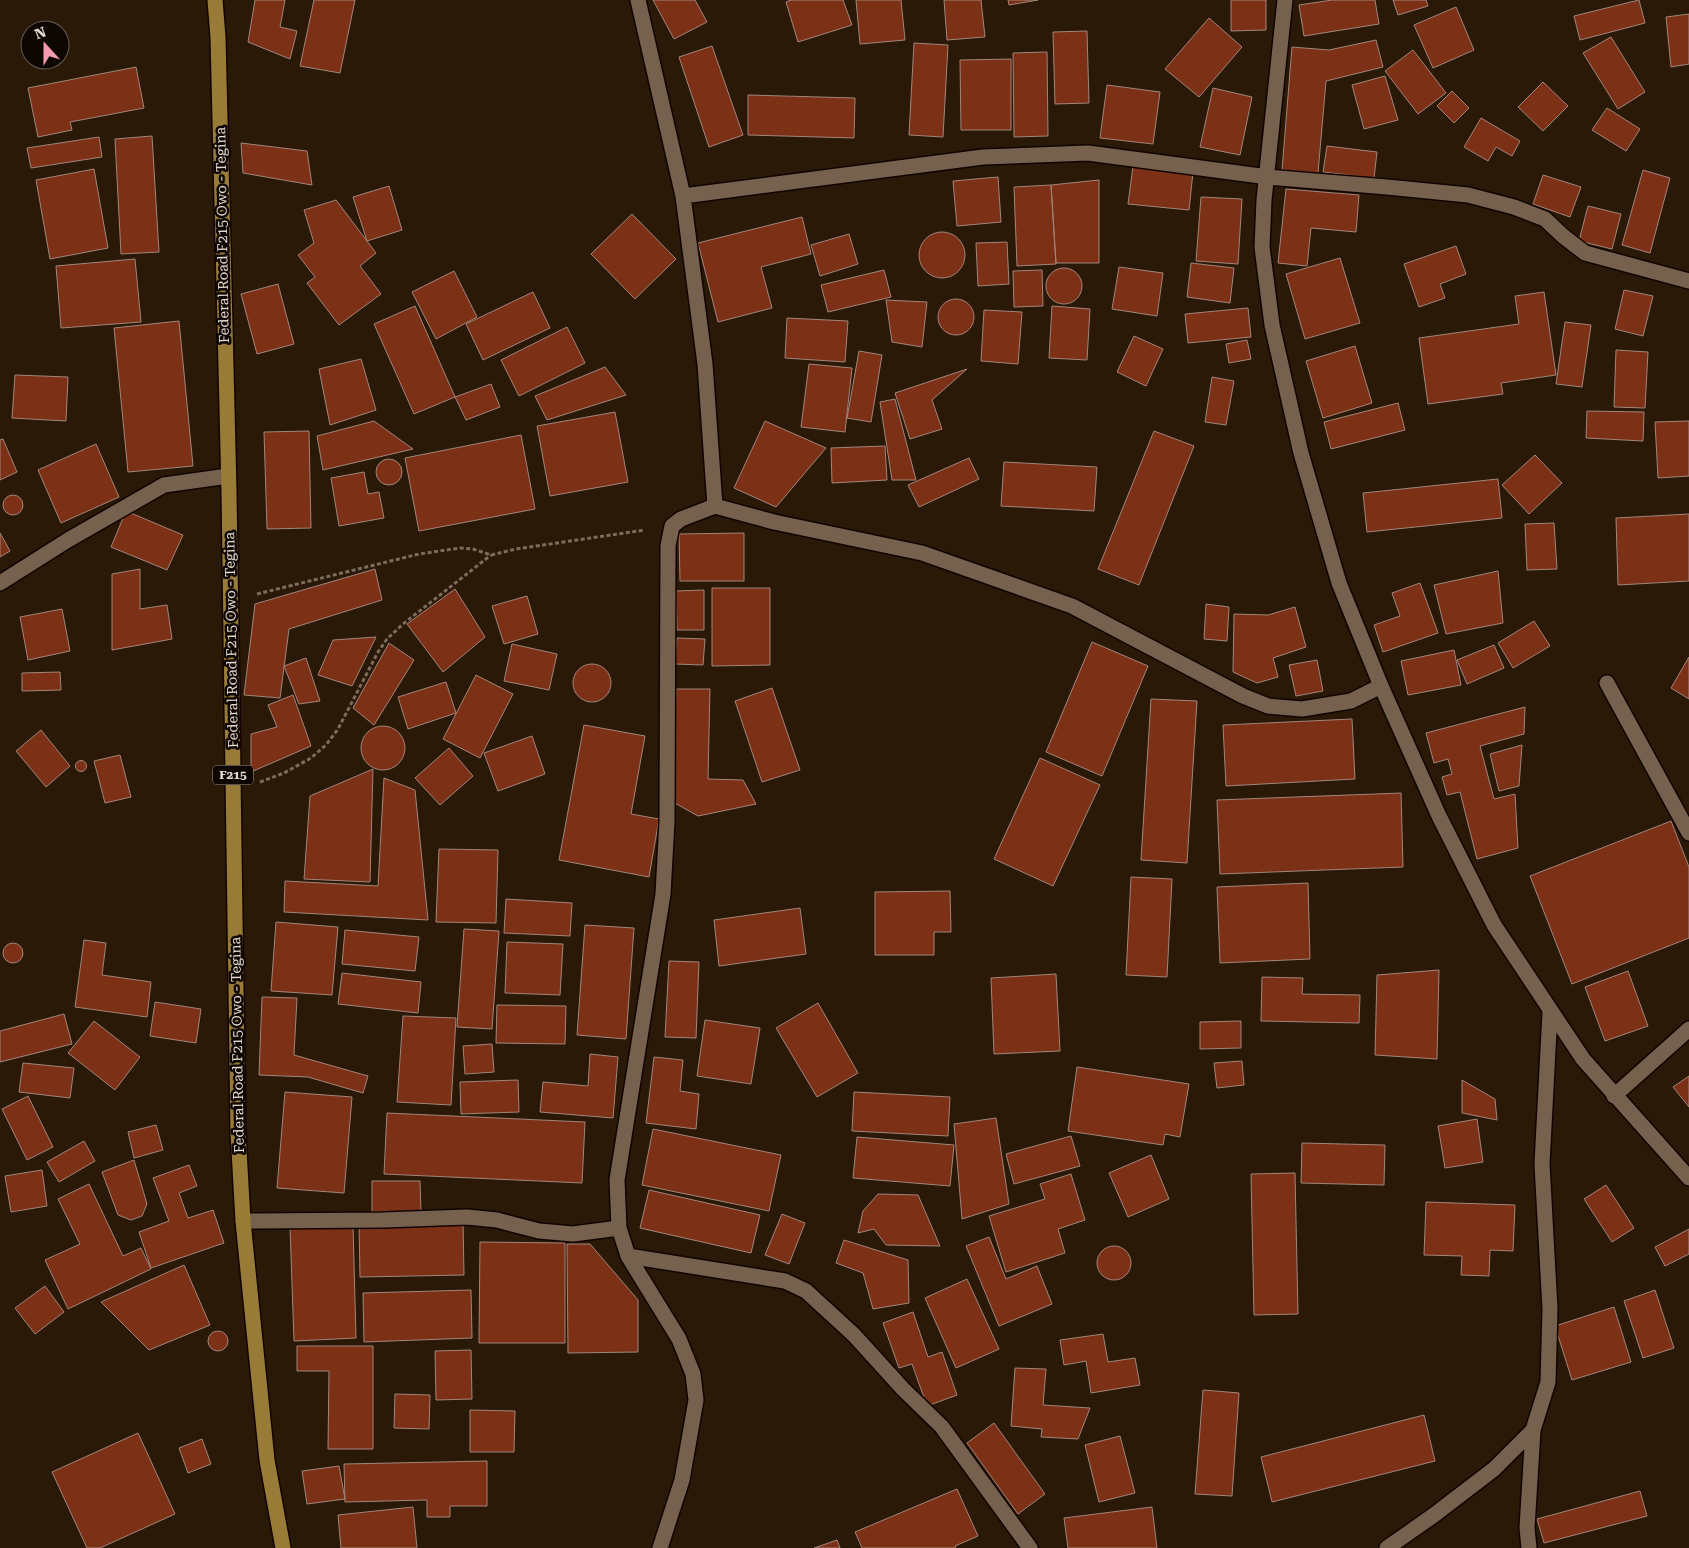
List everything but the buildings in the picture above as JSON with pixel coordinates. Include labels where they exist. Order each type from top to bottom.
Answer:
[{"type":"main road","name":"Federal Road F215 Owo - Tegina","points":[[215,0],[218,37],[228,476],[238,1132],[242,1221],[267,1460],[283,1548]]},
{"type":"street","points":[[638,0],[684,196],[705,364],[715,506]]},
{"type":"street","points":[[1285,0],[1268,177],[1264,200],[1262,247],[1272,325],[1301,453],[1339,583],[1381,686],[1439,816],[1494,925],[1583,1059],[1689,1178]]},
{"type":"street","points":[[684,196],[983,156],[1088,153],[1268,177],[1468,195],[1514,206],[1545,219],[1585,253],[1689,281]]},
{"type":"street","points":[[0,583],[68,540],[164,485],[228,476]]},
{"type":"street","points":[[660,1548],[682,1480],[696,1400],[693,1374],[679,1339],[628,1256],[618,1228],[617,1180],[663,894],[667,821],[668,546],[672,526],[681,519],[715,506],[774,522],[922,554],[1072,606],[1243,696],[1268,706],[1302,709],[1352,701],[1381,686]]},
{"type":"street","points":[[1607,683],[1689,832]]},
{"type":"street","points":[[1528,1548],[1527,1528],[1533,1430],[1548,1382],[1550,1309],[1542,1164],[1550,1012]]},
{"type":"street","points":[[1614,1096],[1689,1029]]},
{"type":"street","points":[[242,1221],[383,1220],[467,1217],[497,1220],[540,1231],[574,1234],[618,1228]]},
{"type":"street","points":[[628,1256],[785,1281],[806,1291],[854,1335],[903,1389],[942,1427],[1030,1548]]},
{"type":"street","points":[[1387,1548],[1494,1469],[1533,1430]]},
{"type":"path","points":[[233,791],[284,773],[311,758],[326,745],[338,730],[378,652],[387,639],[403,624],[491,555],[516,549],[672,526]]},
{"type":"path","points":[[230,600],[419,554],[460,548],[473,549],[491,555]]}]
